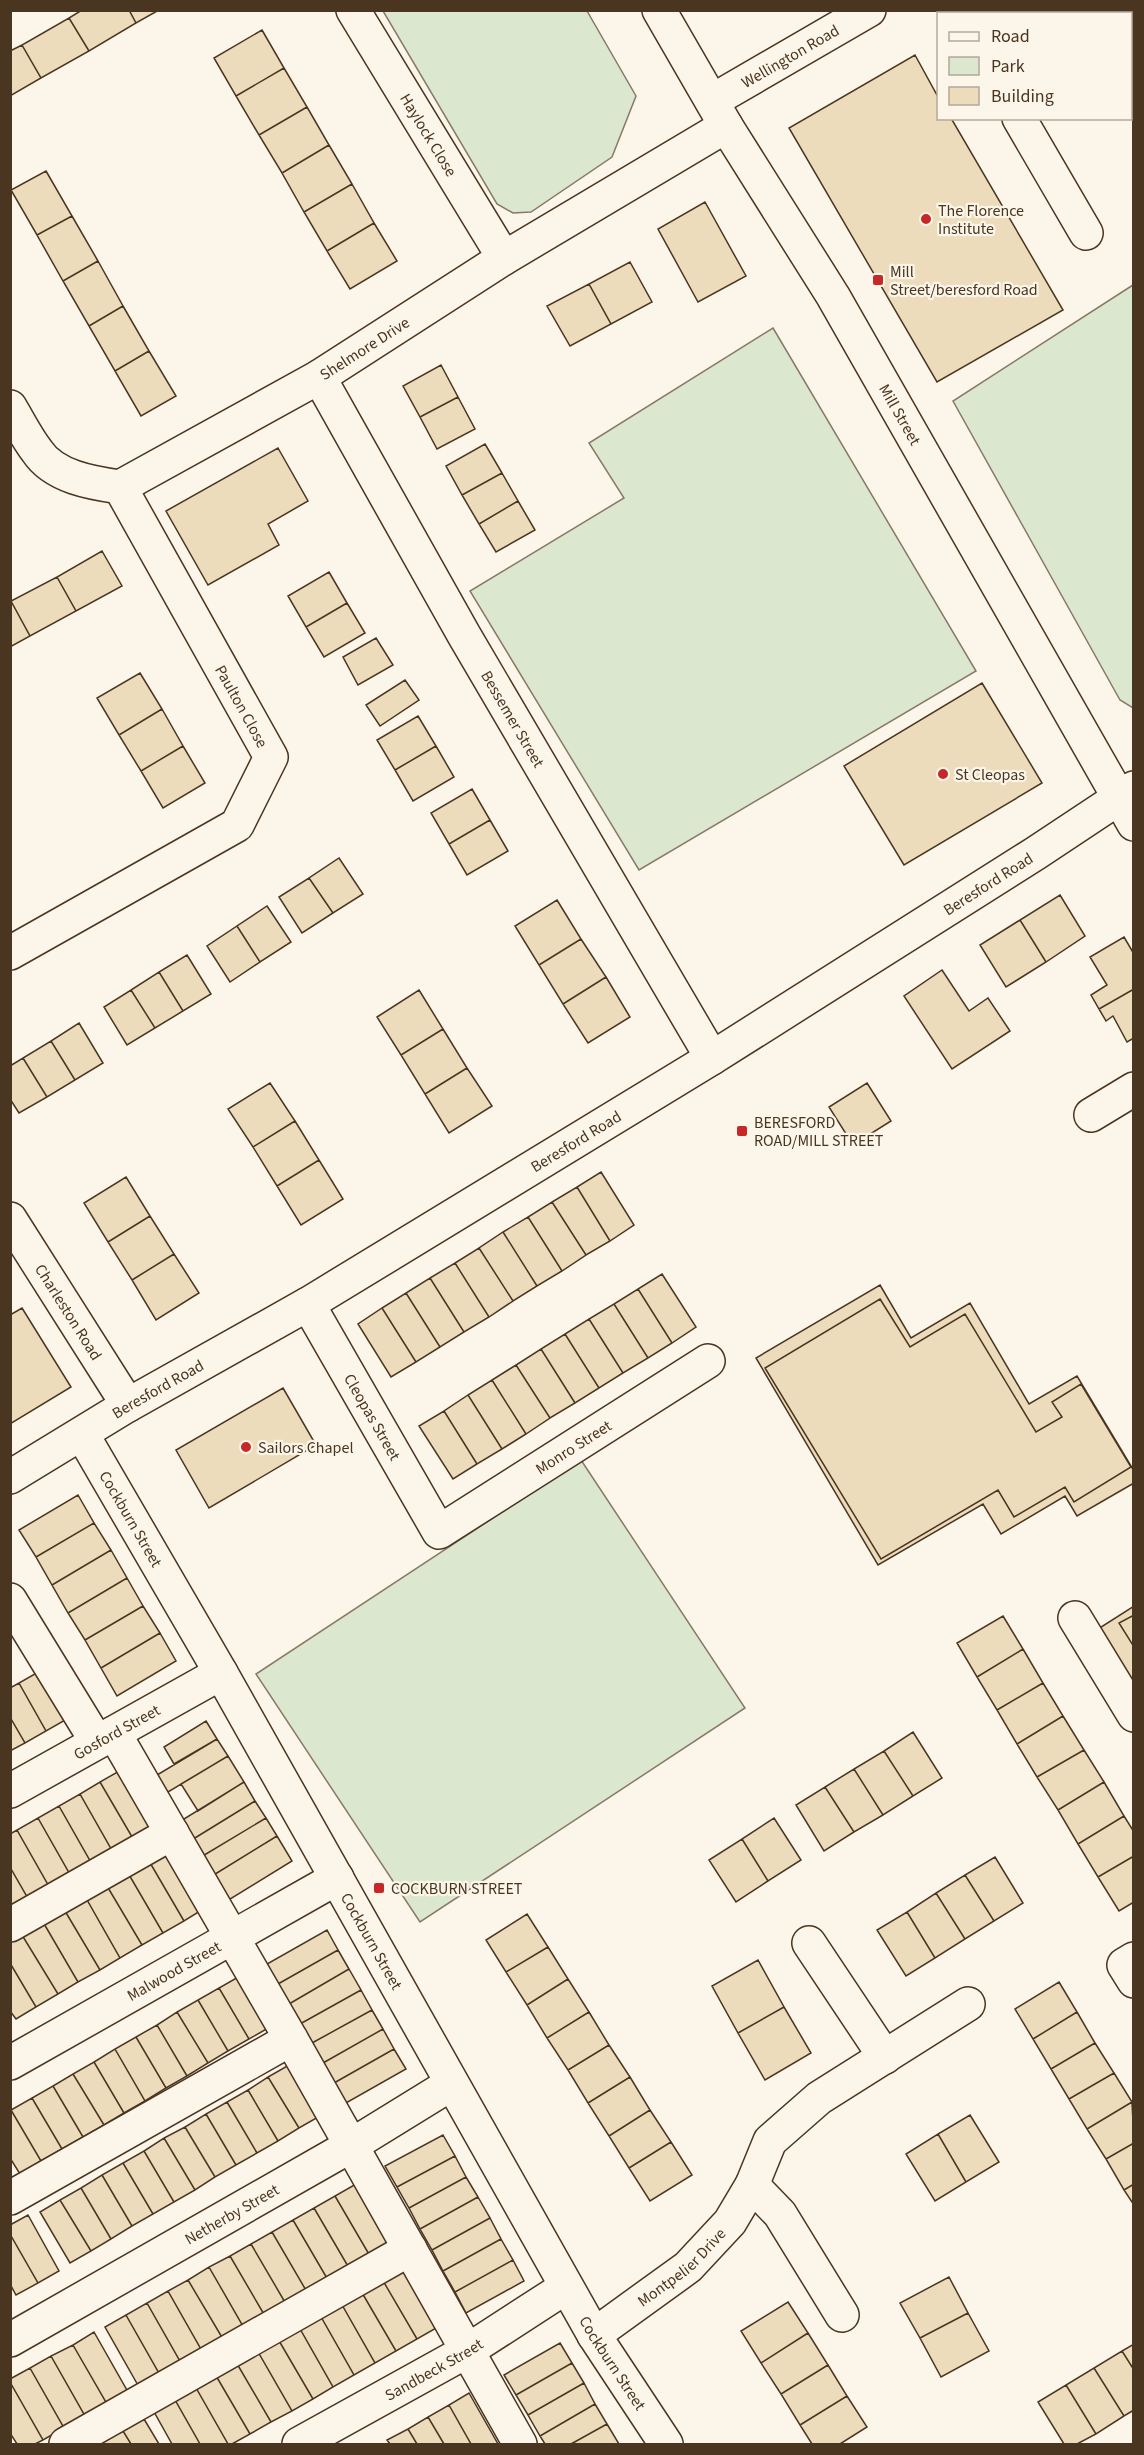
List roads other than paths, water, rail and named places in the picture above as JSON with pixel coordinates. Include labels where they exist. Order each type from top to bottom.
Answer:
[{"type":"street","name":"Haylock Close","points":[[352,10],[504,258]]},
{"type":"street","name":"Mill Street","points":[[659,10],[719,114],[833,296],[1128,804]]},
{"type":"street","name":"Wellington Road","points":[[719,114],[868,10]]},
{"type":"street","name":"Shelmore Drive","points":[[120,487],[320,377],[504,258],[719,114]]},
{"type":"street","points":[[1020,120],[1086,233]]},
{"type":"street","name":"Bessemer Street","points":[[320,377],[464,635],[712,1058]]},
{"type":"street","points":[[10,407],[38,454],[55,468],[78,479],[120,487]]},
{"type":"street","name":"Paulton Close","points":[[10,953],[237,825],[271,757],[120,487]]},
{"type":"street","name":"Beresford Road","points":[[10,1477],[128,1405],[308,1304],[712,1058],[1036,853],[1128,804]]},
{"type":"street","points":[[1091,1115],[1134,1089]]},
{"type":"street","name":"Charleston Road","points":[[10,1219],[128,1405]]},
{"type":"street","name":"Cleopas Street","points":[[308,1304],[439,1532]]},
{"type":"street","name":"Monro Street","points":[[439,1532],[708,1361]]},
{"type":"street","name":"Cockburn Street","points":[[82,1434],[221,1673],[566,2287],[594,2335],[666,2445]]},
{"type":"street","points":[[10,1600],[21,1643],[106,1738],[172,1833],[352,2145],[520,2445]]},
{"type":"street","points":[[1075,1618],[1134,1715]]},
{"type":"street","name":"Gosford Street","points":[[10,1791],[221,1673]]},
{"type":"street","points":[[10,1925],[172,1833]]},
{"type":"street","name":"Malwood Street","points":[[10,2063],[337,1878]]},
{"type":"street","points":[[809,1944],[885,2057]]},
{"type":"street","points":[[1134,1959],[1124,1965],[1134,1981]]},
{"type":"street","name":"Montpelier Drive","points":[[594,2335],[688,2267],[730,2222],[752,2185],[770,2141],[819,2098],[968,2004]]},
{"type":"street","points":[[10,2198],[291,2039]]},
{"type":"street","name":"Netherby Street","points":[[10,2340],[352,2145],[451,2084]]},
{"type":"street","points":[[752,2185],[780,2214],[842,2315]]},
{"type":"street","points":[[66,2445],[410,2249]]},
{"type":"street","name":"Sandbeck Street","points":[[299,2445],[467,2351],[566,2287]]},
{"type":"place","name":"The Florence Institute","points":[[926,219]]},
{"type":"place","name":"Mill Street/beresford Road","points":[[878,280]]},
{"type":"place","name":"St Cleopas","points":[[943,774]]},
{"type":"place","name":"BERESFORD ROAD/MILL STREET","points":[[742,1131]]},
{"type":"place","name":"Sailors Chapel","points":[[246,1447]]},
{"type":"place","name":"COCKBURN STREET","points":[[379,1888]]}]
